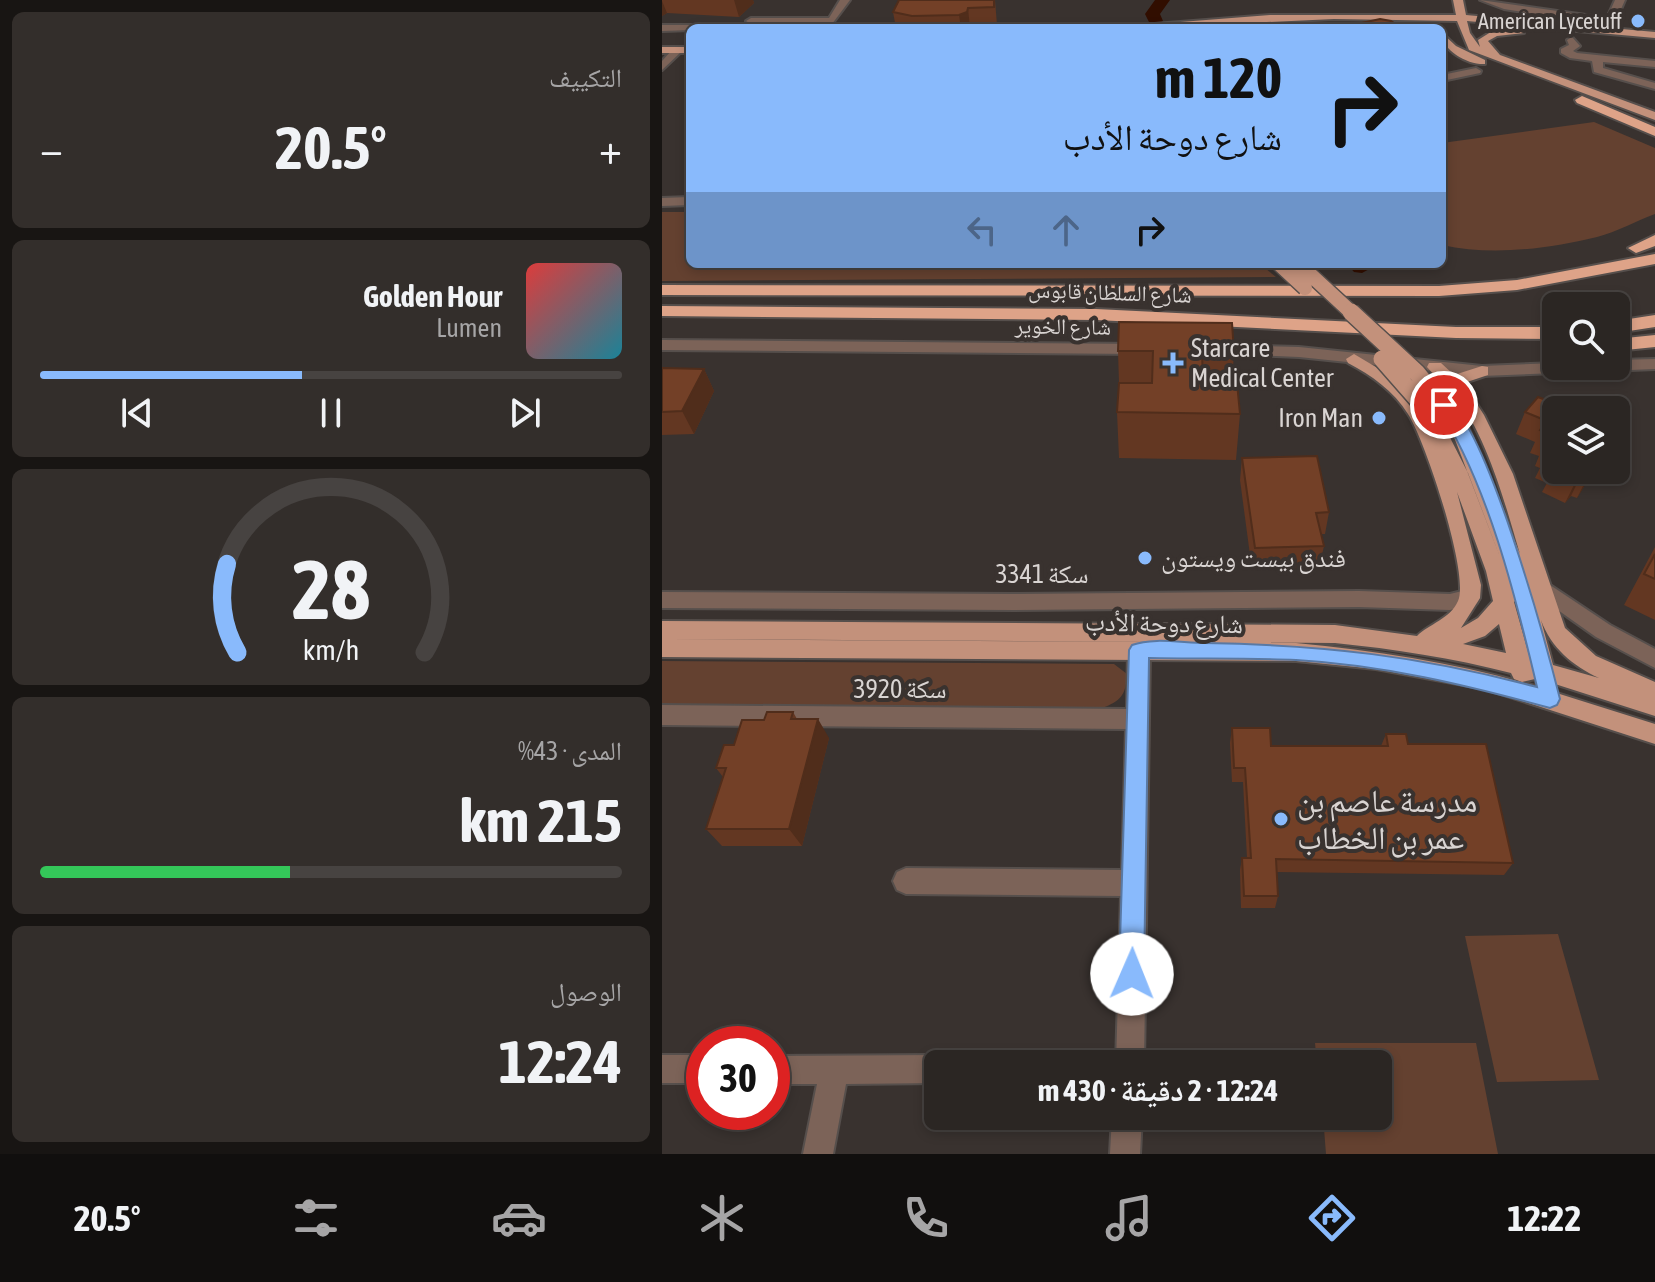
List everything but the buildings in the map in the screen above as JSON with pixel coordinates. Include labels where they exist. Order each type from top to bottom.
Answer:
[{"type":"highway","points":[[1582,100],[1655,130]]},
{"type":"highway","points":[[971,292],[1070,284],[1450,279],[1548,268],[1655,242]]},
{"type":"highway","name":"شارع السلطان قابوس","points":[[662,290],[1439,291],[1517,285],[1655,259]]},
{"type":"highway","name":"شارع السلطان قابوس","points":[[662,311],[955,311],[1103,315],[1428,333],[1542,333]]},
{"type":"highway","points":[[1103,315],[1183,327],[1344,342],[1441,348],[1542,348]]},
{"type":"highway","points":[[1630,325],[1655,321]]},
{"type":"highway","points":[[1630,344],[1655,341]]},
{"type":"main road","points":[[1435,0],[1438,24]]},
{"type":"main road","points":[[1458,0],[1470,45],[1655,116]]},
{"type":"main road","points":[[1465,0],[1482,10],[1530,21],[1655,38]]},
{"type":"main road","points":[[1259,24],[1368,16],[1421,3]]},
{"type":"main road","points":[[1368,16],[1424,24]]},
{"type":"main road","points":[[1204,24],[1300,21],[1357,24]]},
{"type":"main road","points":[[1446,25],[1530,21]]},
{"type":"main road","points":[[1462,22],[1655,38]]},
{"type":"main road","points":[[1498,58],[1483,44],[1487,36],[1503,31],[1548,30]]},
{"type":"main road","points":[[1446,39],[1452,48],[1468,57]]},
{"type":"main road","points":[[1446,49],[1582,100]]},
{"type":"main road","points":[[662,50],[686,50]]},
{"type":"main road","points":[[662,50],[686,51]]},
{"type":"main road","points":[[1283,268],[1396,372],[1459,473],[1505,600],[1521,664],[1524,691]]},
{"type":"main road","points":[[1303,268],[1417,373],[1458,424],[1477,465],[1527,606],[1550,699]]},
{"type":"main road","points":[[1354,359],[1381,375],[1421,410]]},
{"type":"main road","points":[[1435,367],[1458,387],[1473,408],[1496,454],[1556,632],[1570,651],[1586,663],[1655,692]]},
{"type":"main road","points":[[1458,387],[1460,379],[1482,371]]},
{"type":"main road","points":[[1426,639],[1446,629],[1460,616],[1472,587],[1449,494],[1421,410],[1416,404],[1434,398],[1450,399],[1473,408]]},
{"type":"main road","points":[[1387,639],[1471,635],[1494,618],[1505,600]]},
{"type":"main road","name":"شارع دوحة الأدب","points":[[662,630],[1270,632],[1387,639],[1544,669],[1655,706]]},
{"type":"main road","name":"شارع دوحة الأدب","points":[[662,648],[1296,652],[1376,660],[1457,674],[1524,691],[1655,734]]},
{"type":"street","points":[[748,24],[832,21],[845,0]]},
{"type":"street","points":[[1485,0],[1504,6],[1610,22],[1620,31]]},
{"type":"street","points":[[1595,28],[1610,22],[1620,0]]},
{"type":"street","points":[[662,28],[686,27]]},
{"type":"street","points":[[1572,40],[1575,46],[1566,52],[1597,59],[1655,64]]},
{"type":"street","points":[[662,67],[676,52]]},
{"type":"street","points":[[1597,59],[1598,70],[1655,86]]},
{"type":"street","points":[[1446,77],[1476,71]]},
{"type":"street","points":[[662,200],[686,200]]},
{"type":"street","name":"شارع الخوير","points":[[662,345],[1161,349]]},
{"type":"street","points":[[1192,349],[1299,352],[1482,371],[1655,364]]},
{"type":"street","points":[[1538,585],[1603,631],[1655,659]]},
{"type":"street","name":"سكة 3341","points":[[662,600],[1450,602],[1470,597]]},
{"type":"street","points":[[1422,601],[1434,607],[1446,629]]},
{"type":"street","points":[[1570,651],[1570,636],[1577,629],[1589,627],[1603,631]]},
{"type":"street","points":[[1130,1050],[1139,650]]},
{"type":"street","name":"سكة 3920","points":[[662,715],[1137,719]]},
{"type":"street","points":[[906,881],[1133,883]]},
{"type":"street","points":[[662,1069],[686,1069]]},
{"type":"street","points":[[790,1070],[924,1069]]},
{"type":"street","points":[[818,1154],[834,1070]]},
{"type":"street","points":[[1125,1154],[1126,1130]]},
{"type":"shaded area","points":[[1594,122],[1655,148],[1655,214],[1604,235],[1559,245],[1520,250],[1446,246],[1446,142]]},
{"type":"shaded area","points":[[662,212],[686,212],[686,268],[1265,268],[1276,277],[662,281]]},
{"type":"shaded area","points":[[662,661],[1114,664],[1127,674],[1121,696],[1102,708],[662,704]]},
{"type":"shaded area","points":[[1558,934],[1599,1080],[1497,1082],[1465,936]]},
{"type":"shaded area","points":[[1315,1043],[1476,1043],[1498,1154],[1326,1154],[1324,1130],[1392,1130],[1392,1050],[1316,1050]]},
{"type":"waterway","points":[[1155,21],[1152,14],[1163,0]]},
{"type":"place","name":"American Lycetuff","points":[[1638,21]]},
{"type":"place","name":"Starcare Medical Center","points":[[1173,363]]},
{"type":"place","name":"Iron Man","points":[[1379,418]]},
{"type":"place","name":"فندق بيست ويستون","points":[[1145,558]]},
{"type":"place","name":"مدرسة عاصم بن عمر بن الخطاب","points":[[1281,819]]},
{"type":"route","points":[[1132,974],[1139,650],[1296,652],[1376,660],[1457,674],[1550,699],[1527,606],[1477,465],[1458,424],[1444,405]]}]
